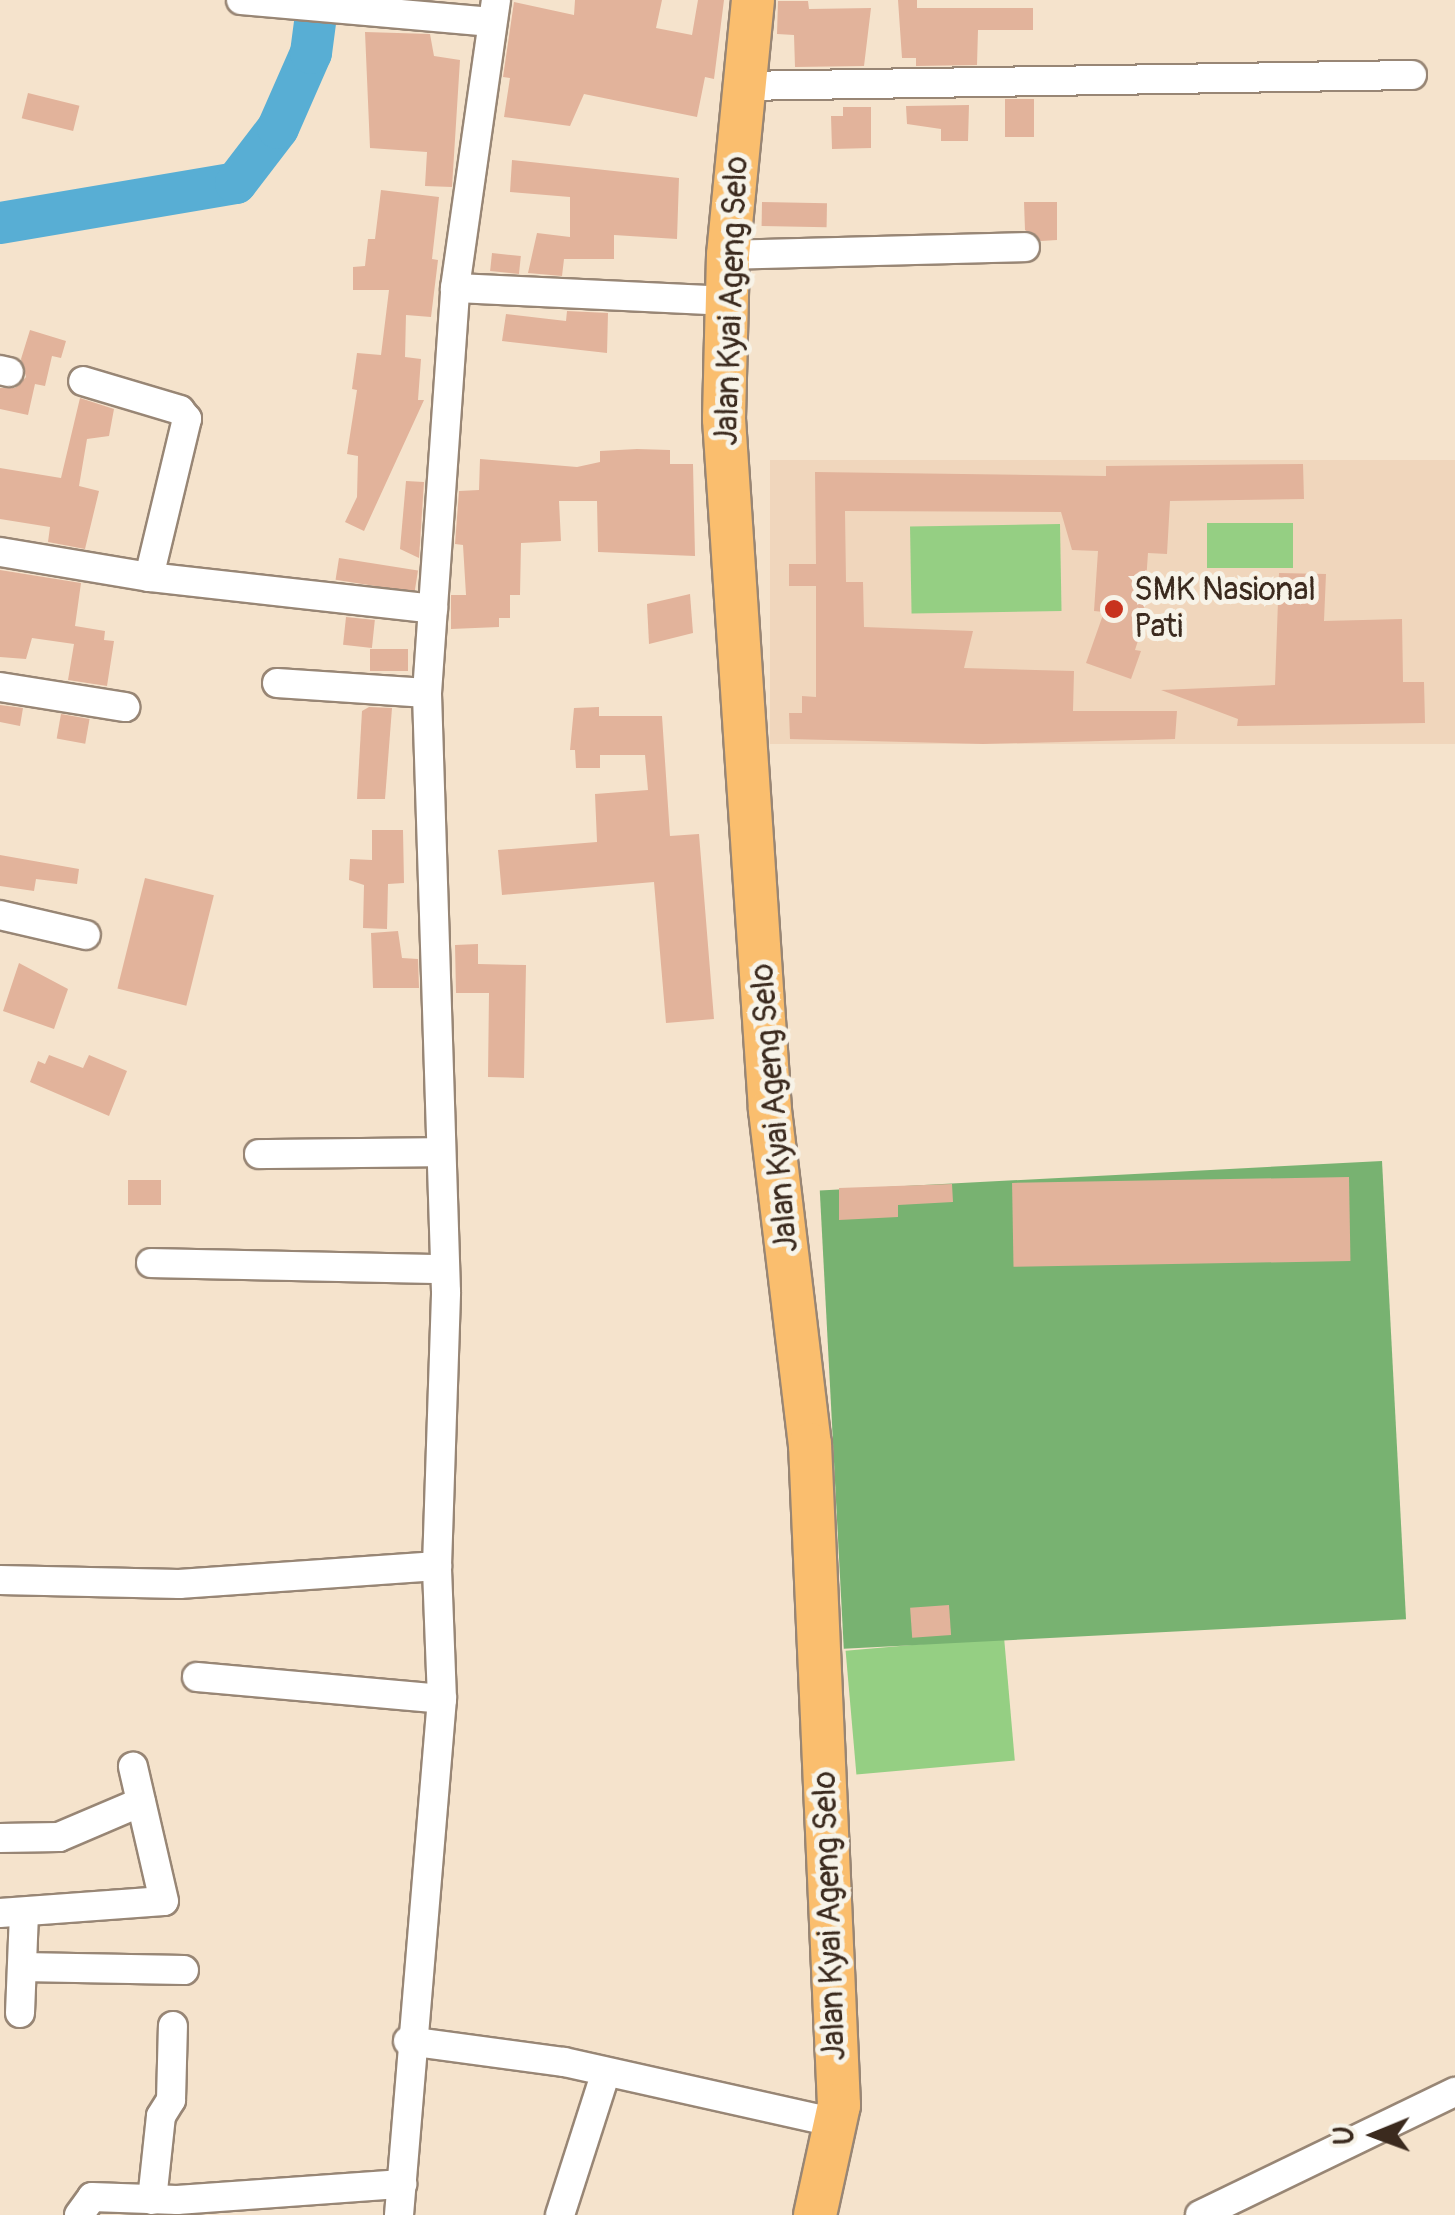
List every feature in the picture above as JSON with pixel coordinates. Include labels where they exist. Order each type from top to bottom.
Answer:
[{"type":"main road","name":"Jalan Kyai Ageng Selo","points":[[753,0],[741,86],[728,255],[724,420],[770,1110],[810,1444],[837,2123],[816,2215]]},
{"type":"street","points":[[241,0],[332,10],[493,11],[456,288],[427,693],[444,1269],[438,1566],[442,1699],[408,2041],[398,2215]]},
{"type":"street","points":[[741,86],[1412,75]]},
{"type":"street","points":[[728,255],[1026,247]]},
{"type":"street","points":[[456,288],[726,301]]},
{"type":"street","points":[[84,381],[180,410],[187,419],[149,577]]},
{"type":"street","points":[[0,552],[149,577],[434,609]]},
{"type":"street","points":[[277,682],[427,693]]},
{"type":"street","points":[[0,687],[125,707]]},
{"type":"street","points":[[0,915],[86,935]]},
{"type":"street","points":[[259,1154],[440,1152]]},
{"type":"street","points":[[151,1262],[444,1269]]},
{"type":"street","points":[[0,1580],[168,1584],[438,1566]]},
{"type":"street","points":[[197,1677],[442,1699]]},
{"type":"street","points":[[20,2013],[22,1967],[12,1912],[164,1900],[132,1767]]},
{"type":"street","points":[[0,1838],[59,1837],[141,1802]]},
{"type":"street","points":[[22,1967],[184,1970]]},
{"type":"street","points":[[152,2200],[160,2116],[171,2100],[173,2026]]},
{"type":"street","points":[[408,2041],[606,2072],[837,2123]]},
{"type":"street","points":[[560,2215],[606,2072]]},
{"type":"street","points":[[1200,2215],[1455,2092]]},
{"type":"street","points":[[79,2215],[92,2197],[152,2200],[402,2184]]},
{"type":"shaded area","name":"SMK Nasional Pati","points":[[770,460],[1455,460],[1455,744],[770,744]]},
{"type":"green space","points":[[1207,523],[1293,523],[1293,568],[1207,568]]},
{"type":"green space","points":[[1060,524],[1062,611],[912,614],[910,527]]},
{"type":"green space","points":[[1382,1161],[1406,1619],[844,1649],[820,1190]]},
{"type":"green space","points":[[1004,1637],[1015,1761],[856,1774],[846,1651]]},
{"type":"building","points":[[575,0],[662,0],[656,28],[692,35],[698,0],[724,0],[714,79],[705,77],[697,117],[584,94],[570,126],[504,117],[510,78],[503,77],[514,2],[574,15]]},
{"type":"building","points":[[898,0],[917,0],[917,8],[1033,8],[1033,30],[978,30],[977,65],[916,66],[916,58],[902,58]]},
{"type":"building","points":[[778,1],[808,1],[809,9],[871,8],[864,66],[795,67],[794,35],[777,34]]},
{"type":"building","points":[[365,32],[430,34],[434,56],[460,60],[452,187],[425,186],[427,152],[370,148]]},
{"type":"building","points":[[28,93],[79,106],[73,131],[22,118]]},
{"type":"building","points":[[1005,99],[1034,99],[1034,137],[1005,137]]},
{"type":"building","points":[[969,105],[968,141],[941,141],[941,129],[907,124],[906,106]]},
{"type":"building","points":[[843,107],[871,107],[871,148],[832,149],[831,116],[843,116]]},
{"type":"building","points":[[512,160],[679,178],[677,239],[614,235],[614,259],[564,259],[562,276],[528,273],[537,233],[570,237],[570,197],[510,192]]},
{"type":"building","points":[[381,190],[439,197],[432,259],[438,260],[431,317],[406,315],[405,357],[421,359],[418,400],[424,400],[364,531],[345,522],[357,497],[358,456],[347,454],[357,390],[352,389],[357,353],[381,355],[389,290],[353,290],[353,267],[365,266],[368,239],[375,239]]},
{"type":"building","points":[[762,202],[827,203],[827,227],[762,226]]},
{"type":"building","points":[[1024,202],[1057,202],[1057,240],[1041,241],[1025,230]]},
{"type":"building","points":[[492,253],[521,256],[519,274],[490,271]]},
{"type":"building","points":[[567,311],[608,313],[607,353],[502,341],[506,314],[566,321]]},
{"type":"building","points":[[30,330],[66,341],[61,358],[52,356],[45,386],[35,384],[28,415],[0,409],[0,388],[15,388],[26,377],[21,359]]},
{"type":"building","points":[[80,398],[114,409],[109,436],[87,439],[79,486],[99,491],[85,549],[48,542],[50,527],[0,519],[0,468],[61,478]]},
{"type":"building","points":[[670,450],[670,464],[693,464],[695,556],[598,552],[597,501],[559,501],[561,541],[521,543],[520,595],[510,595],[510,618],[499,618],[499,627],[451,629],[451,595],[466,595],[463,545],[455,544],[459,491],[479,490],[480,459],[577,467],[600,462],[600,451]]},
{"type":"building","points":[[1303,464],[1304,499],[1170,501],[1167,554],[1148,553],[1143,625],[1135,650],[1141,651],[1131,679],[1086,663],[1104,612],[1094,611],[1098,551],[1072,550],[1061,512],[845,511],[846,582],[863,582],[864,627],[973,631],[964,668],[1074,671],[1073,711],[1177,711],[1175,739],[983,744],[790,739],[789,713],[802,713],[802,696],[816,697],[816,586],[789,586],[789,564],[816,564],[815,472],[1106,476],[1106,466]]},
{"type":"building","points":[[406,481],[424,482],[419,558],[400,549]]},
{"type":"building","points":[[339,558],[418,571],[415,592],[336,580]]},
{"type":"building","points":[[0,570],[81,583],[75,626],[105,631],[104,640],[114,641],[107,686],[68,680],[74,644],[32,638],[26,659],[0,657]]},
{"type":"building","points":[[1279,573],[1326,574],[1324,621],[1402,619],[1403,682],[1424,682],[1425,723],[1237,726],[1238,719],[1161,690],[1275,685]]},
{"type":"building","points":[[690,594],[693,633],[649,644],[647,604]]},
{"type":"building","points":[[346,617],[375,620],[372,648],[343,645]]},
{"type":"building","points":[[370,649],[408,649],[408,671],[370,671]]},
{"type":"building","points":[[0,705],[23,708],[20,726],[0,722]]},
{"type":"building","points":[[369,707],[392,708],[385,799],[357,799],[362,711]]},
{"type":"building","points":[[599,707],[599,716],[662,716],[670,836],[699,834],[714,1019],[666,1023],[654,882],[502,895],[498,850],[597,842],[595,794],[648,790],[645,755],[600,755],[600,768],[576,768],[575,750],[570,750],[574,708]]},
{"type":"building","points":[[61,714],[90,719],[85,744],[57,739]]},
{"type":"building","points":[[372,830],[403,830],[404,883],[388,884],[387,929],[363,928],[364,885],[349,880],[350,859],[372,860]]},
{"type":"building","points":[[0,855],[79,869],[77,884],[36,879],[34,891],[0,886]]},
{"type":"building","points":[[145,878],[214,895],[186,1006],[117,989]]},
{"type":"building","points":[[398,931],[402,958],[418,959],[419,988],[373,988],[371,933]]},
{"type":"building","points":[[478,944],[478,964],[526,965],[524,1078],[488,1077],[489,993],[456,993],[455,945]]},
{"type":"building","points":[[19,963],[68,989],[54,1029],[3,1011]]},
{"type":"building","points":[[49,1055],[83,1068],[89,1055],[127,1071],[109,1116],[30,1082],[38,1061],[45,1064]]},
{"type":"building","points":[[1349,1177],[1350,1261],[1014,1267],[1012,1183]]},
{"type":"building","points":[[128,1180],[161,1180],[161,1205],[128,1205]]},
{"type":"building","points":[[952,1184],[953,1202],[898,1205],[898,1217],[839,1220],[839,1188]]},
{"type":"building","points":[[949,1605],[951,1635],[912,1638],[910,1608]]},
{"type":"waterway","points":[[0,223],[236,183],[278,128],[311,53],[318,0]]},
{"type":"place","name":"SMK Nasional Pati","points":[[1114,609]]}]
